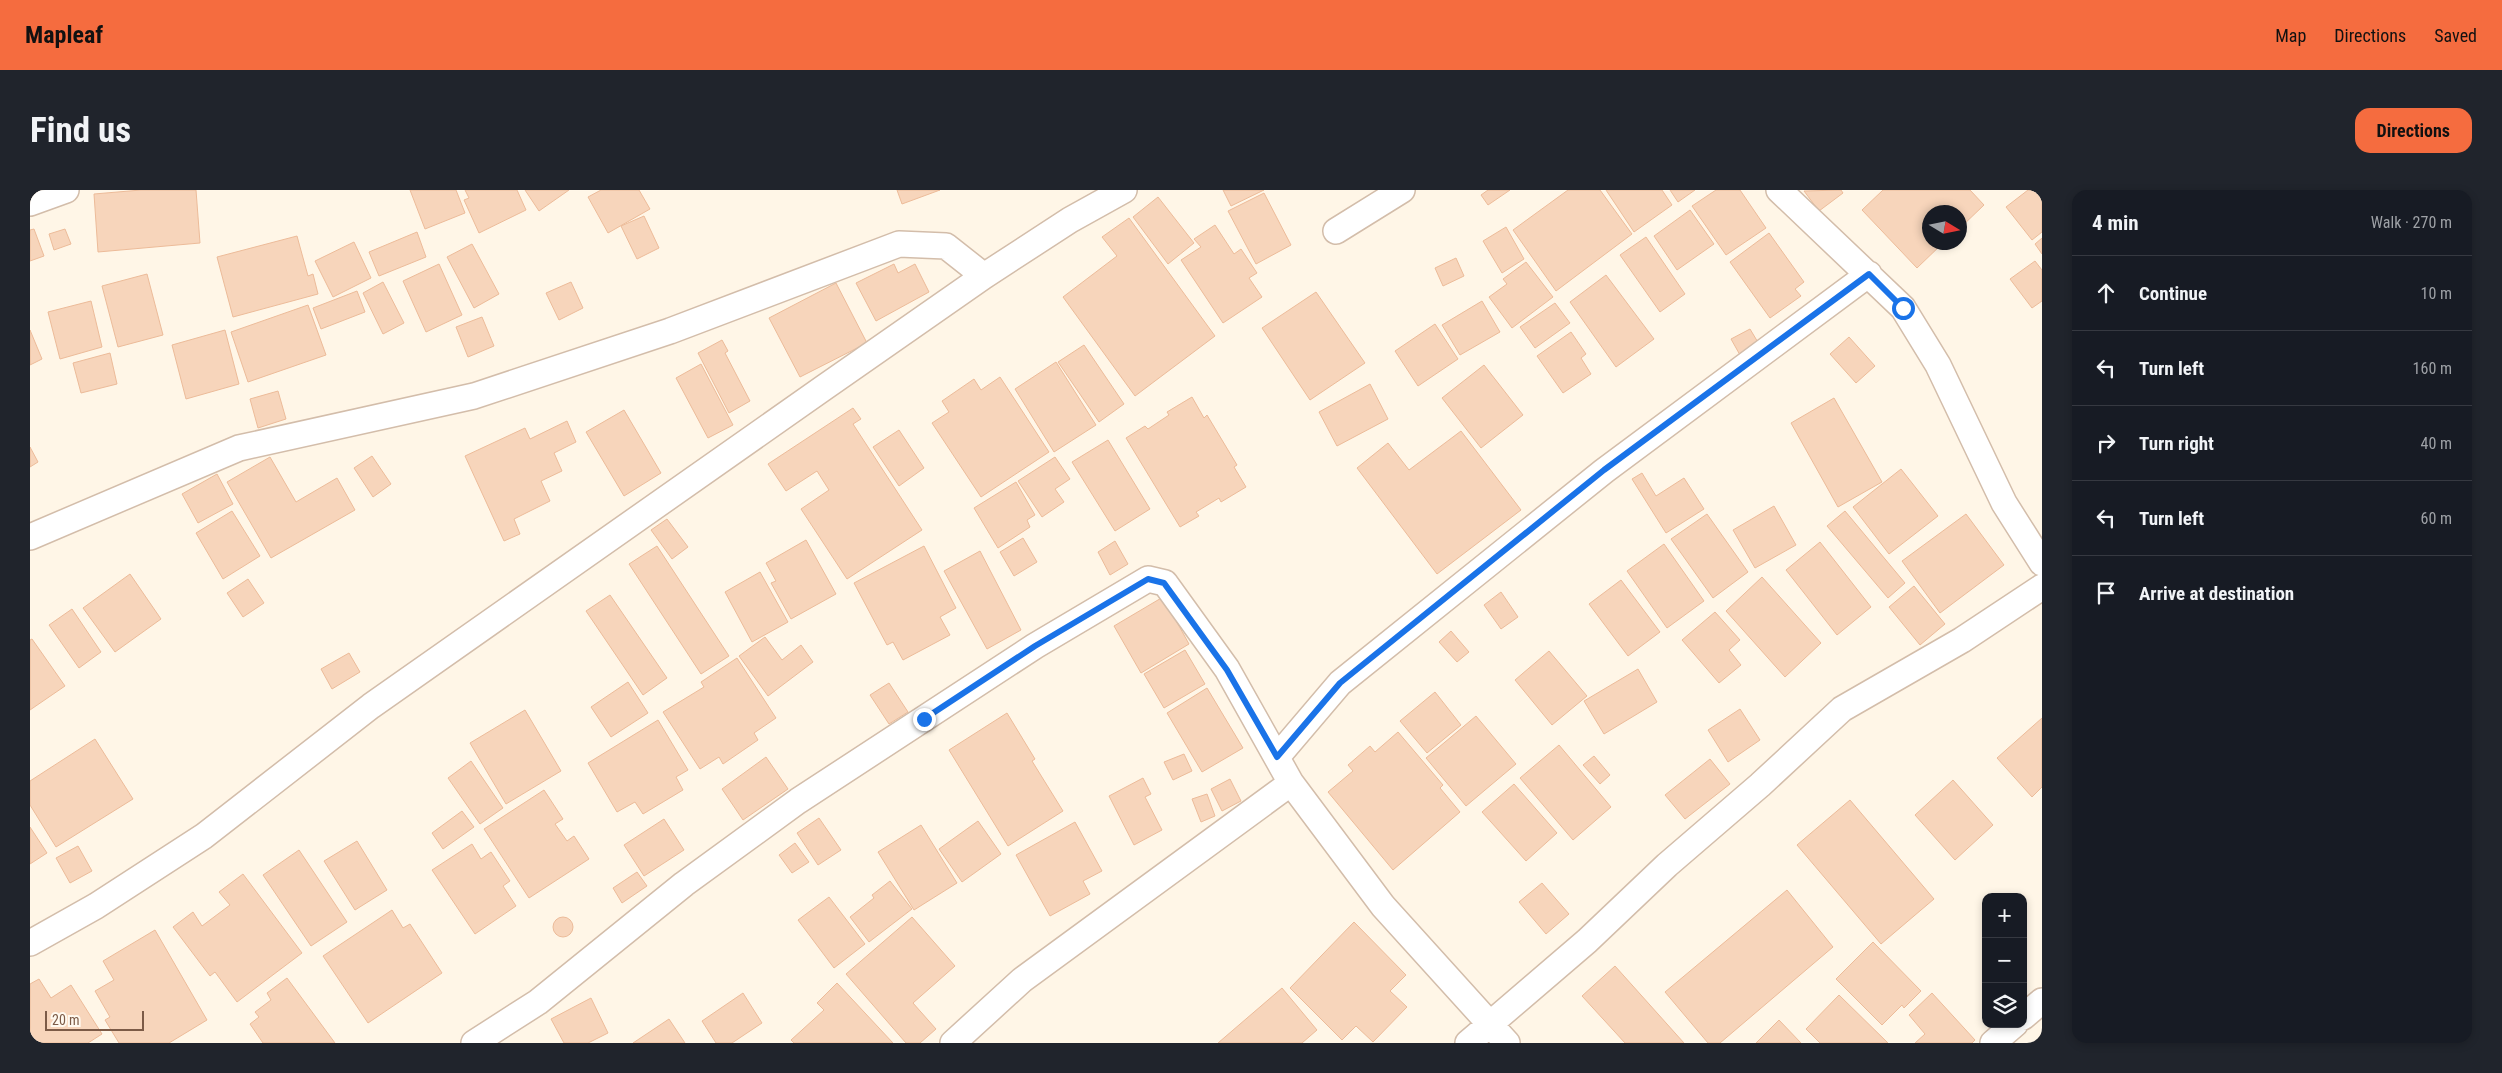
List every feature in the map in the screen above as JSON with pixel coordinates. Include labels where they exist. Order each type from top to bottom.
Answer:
[{"type":"street","points":[[30,204],[66,190]]},
{"type":"street","points":[[30,943],[96,906],[204,836],[371,706],[984,276],[1070,220],[1124,190]]},
{"type":"street","points":[[1336,231],[1402,190]]},
{"type":"street","points":[[1779,190],[1791,204],[1869,274],[1903,308],[1938,365],[2004,503],[2042,563]]},
{"type":"street","points":[[30,537],[239,448],[474,396],[670,331],[899,244],[946,246],[984,276]]},
{"type":"street","points":[[1277,757],[1340,683],[1604,470],[1869,274]]},
{"type":"street","points":[[474,1043],[538,1002],[684,884],[798,801],[1035,646],[1148,579],[1164,583],[1222,662],[1291,783],[1383,906],[1491,1024],[1506,1043]]},
{"type":"street","points":[[1468,1043],[1587,941],[1667,865],[1842,709],[1871,691],[1906,674],[1962,640],[2042,587]]},
{"type":"street","points":[[953,1043],[1022,980],[1291,783]]},
{"type":"street","points":[[2027,1014],[2042,1001]]},
{"type":"street","points":[[1993,1043],[2010,1028]]},
{"type":"building","points":[[141,190],[196,190],[200,243],[98,252],[94,194]]},
{"type":"building","points":[[410,190],[456,190],[465,213],[425,229]]},
{"type":"building","points":[[465,190],[517,190],[526,210],[479,233],[464,200],[469,198]]},
{"type":"building","points":[[525,190],[569,190],[539,211]]},
{"type":"building","points":[[601,190],[639,190],[650,209],[608,233],[588,197]]},
{"type":"building","points":[[897,190],[940,190],[902,204]]},
{"type":"building","points":[[1223,190],[1264,190],[1231,206]]},
{"type":"building","points":[[1488,190],[1510,190],[1488,205],[1481,195]]},
{"type":"building","points":[[1568,190],[1600,190],[1632,234],[1556,291],[1513,230]]},
{"type":"building","points":[[1606,190],[1662,190],[1672,205],[1634,232]]},
{"type":"building","points":[[1670,190],[1695,190],[1678,202]]},
{"type":"building","points":[[1716,190],[1740,190],[1766,228],[1726,255],[1692,206]]},
{"type":"building","points":[[1841,190],[1843,193],[1819,211],[1804,191]]},
{"type":"building","points":[[1883,190],[1970,190],[1984,205],[1967,221],[1967,205],[1922,205],[1922,250],[1936,250],[1917,268],[1862,210]]},
{"type":"building","points":[[2028,190],[2042,190],[2042,232],[2032,240],[2006,207]]},
{"type":"building","points":[[1264,193],[1291,245],[1256,264],[1228,211]]},
{"type":"building","points":[[1158,197],[1194,243],[1168,264],[1133,217]]},
{"type":"building","points":[[1690,210],[1714,244],[1677,270],[1654,236]]},
{"type":"building","points":[[644,216],[659,248],[637,259],[621,226]]},
{"type":"building","points":[[1129,218],[1215,336],[1135,396],[1063,297],[1117,256],[1102,237]]},
{"type":"building","points":[[1215,225],[1234,254],[1241,249],[1257,273],[1249,278],[1262,297],[1223,323],[1181,260],[1201,247],[1194,239]]},
{"type":"building","points":[[1506,227],[1524,259],[1502,273],[1483,241]]},
{"type":"building","points":[[34,229],[44,256],[30,261],[30,230]]},
{"type":"building","points":[[65,229],[71,244],[54,250],[49,234]]},
{"type":"building","points":[[417,232],[426,257],[379,276],[369,252]]},
{"type":"building","points":[[1769,233],[1804,282],[1795,289],[1801,296],[1770,318],[1730,262]]},
{"type":"building","points":[[297,236],[308,276],[313,274],[318,294],[233,317],[217,257]]},
{"type":"building","points":[[1646,237],[1685,294],[1660,312],[1620,255]]},
{"type":"building","points":[[2042,238],[2042,254],[2035,244]]},
{"type":"building","points":[[354,242],[371,278],[333,297],[315,261]]},
{"type":"building","points":[[472,244],[499,294],[474,308],[447,257]]},
{"type":"building","points":[[1456,258],[1464,276],[1443,286],[1435,268]]},
{"type":"building","points":[[2035,261],[2042,270],[2042,301],[2032,308],[2010,279]]},
{"type":"building","points":[[1526,262],[1553,297],[1512,328],[1489,297],[1507,284],[1503,279]]},
{"type":"building","points":[[439,264],[462,315],[426,332],[403,281]]},
{"type":"building","points":[[894,264],[898,273],[915,264],[929,292],[876,321],[856,283]]},
{"type":"building","points":[[147,274],[163,335],[118,347],[102,286]]},
{"type":"building","points":[[1606,275],[1654,339],[1616,367],[1570,302]]},
{"type":"building","points":[[383,282],[404,323],[383,334],[363,293]]},
{"type":"building","points":[[571,282],[583,308],[559,320],[546,293]]},
{"type":"building","points":[[836,283],[867,343],[800,377],[769,318]]},
{"type":"building","points":[[357,291],[365,312],[321,329],[313,308]]},
{"type":"building","points":[[1316,292],[1365,363],[1310,400],[1262,328]]},
{"type":"building","points":[[91,301],[102,347],[60,359],[48,312]]},
{"type":"building","points":[[1482,301],[1500,332],[1460,355],[1442,325]]},
{"type":"building","points":[[1555,303],[1570,323],[1535,348],[1520,327]]},
{"type":"building","points":[[308,305],[326,355],[248,382],[231,332]]},
{"type":"building","points":[[482,317],[494,346],[468,357],[456,327]]},
{"type":"building","points":[[1435,324],[1458,359],[1418,386],[1395,351]]},
{"type":"building","points":[[1750,329],[1759,344],[1740,355],[1731,339]]},
{"type":"building","points":[[30,330],[42,359],[30,365]]},
{"type":"building","points":[[225,330],[239,384],[186,399],[172,345]]},
{"type":"building","points":[[1571,332],[1586,354],[1581,358],[1591,374],[1563,393],[1537,356]]},
{"type":"building","points":[[1849,337],[1875,366],[1856,383],[1830,354]]},
{"type":"building","points":[[722,340],[728,351],[725,353],[750,401],[729,413],[698,353]]},
{"type":"building","points":[[1084,345],[1124,404],[1099,422],[1058,362]]},
{"type":"building","points":[[110,353],[117,384],[81,393],[73,363]]},
{"type":"building","points":[[1056,362],[1096,425],[1054,452],[1015,389]]},
{"type":"building","points":[[701,364],[733,425],[708,438],[676,378]]},
{"type":"building","points":[[1484,365],[1523,415],[1481,448],[1442,398]]},
{"type":"building","points":[[1000,377],[1049,452],[981,497],[932,423],[949,412],[942,401],[974,379],[981,390]]},
{"type":"building","points":[[1370,384],[1388,419],[1337,446],[1319,412]]},
{"type":"building","points":[[278,391],[286,419],[258,428],[250,399]]},
{"type":"building","points":[[1192,397],[1204,418],[1207,415],[1237,465],[1234,467],[1246,487],[1221,502],[1219,498],[1196,512],[1199,516],[1180,527],[1126,438],[1145,426],[1148,429],[1169,415],[1167,412]]},
{"type":"building","points":[[1834,398],[1882,482],[1838,507],[1791,423]]},
{"type":"building","points":[[853,408],[861,419],[853,424],[922,530],[847,579],[801,509],[829,490],[817,471],[786,491],[768,464]]},
{"type":"building","points":[[624,410],[661,473],[624,496],[586,432]]},
{"type":"building","points":[[567,421],[576,442],[554,453],[562,471],[541,481],[550,501],[514,519],[520,534],[504,541],[465,456],[525,428],[530,439]]},
{"type":"building","points":[[899,430],[924,468],[899,486],[873,447]]},
{"type":"building","points":[[1461,431],[1521,510],[1437,574],[1357,468],[1388,443],[1409,470]]},
{"type":"building","points":[[1108,440],[1150,509],[1115,531],[1072,462]]},
{"type":"building","points":[[30,447],[38,462],[30,467]]},
{"type":"building","points":[[372,456],[391,484],[373,497],[354,468]]},
{"type":"building","points":[[270,457],[296,502],[337,478],[355,510],[271,558],[227,482]]},
{"type":"building","points":[[1055,457],[1070,479],[1055,489],[1064,502],[1042,517],[1018,481]]},
{"type":"building","points":[[1901,469],[1938,516],[1889,554],[1853,507]]},
{"type":"building","points":[[1642,473],[1656,496],[1684,478],[1704,509],[1666,533],[1632,479]]},
{"type":"building","points":[[217,474],[233,504],[198,523],[182,494]]},
{"type":"building","points":[[1016,482],[1035,515],[1027,520],[1030,527],[998,548],[974,508]]},
{"type":"building","points":[[1774,506],[1796,545],[1755,568],[1733,530]]},
{"type":"building","points":[[232,511],[260,556],[223,579],[196,533]]},
{"type":"building","points":[[1845,511],[1905,583],[1888,598],[1827,526]]},
{"type":"building","points":[[1707,514],[1748,572],[1713,598],[1671,539]]},
{"type":"building","points":[[1966,514],[2004,565],[1940,613],[1902,561]]},
{"type":"building","points":[[667,519],[688,547],[672,559],[651,530]]},
{"type":"building","points":[[1023,538],[1037,562],[1014,576],[1000,552]]},
{"type":"building","points":[[806,540],[836,594],[791,619],[771,583],[776,581],[766,563]]},
{"type":"building","points":[[1115,541],[1128,564],[1110,575],[1098,552]]},
{"type":"building","points":[[1820,542],[1871,607],[1837,635],[1786,570]]},
{"type":"building","points":[[1664,544],[1704,601],[1667,628],[1627,571]]},
{"type":"building","points":[[657,546],[729,656],[701,674],[629,564]]},
{"type":"building","points":[[924,546],[956,608],[940,617],[950,635],[903,660],[893,642],[887,645],[854,583]]},
{"type":"building","points":[[980,551],[1021,630],[987,649],[944,571]]},
{"type":"building","points":[[760,572],[788,622],[752,642],[725,592]]},
{"type":"building","points":[[130,574],[161,619],[115,652],[83,608]]},
{"type":"building","points":[[1762,577],[1821,643],[1785,677],[1726,611]]},
{"type":"building","points":[[248,579],[264,603],[243,617],[227,593]]},
{"type":"building","points":[[1621,580],[1660,632],[1628,656],[1589,604]]},
{"type":"building","points":[[1914,586],[1945,624],[1920,645],[1889,607]]},
{"type":"building","points":[[1501,592],[1518,617],[1501,629],[1484,605]]},
{"type":"building","points":[[610,595],[667,678],[643,695],[586,611]]},
{"type":"building","points":[[1163,597],[1189,644],[1141,673],[1114,626]]},
{"type":"building","points":[[72,609],[101,652],[79,668],[49,625]]},
{"type":"building","points":[[1715,612],[1740,640],[1729,650],[1741,665],[1719,683],[1682,640]]},
{"type":"building","points":[[1451,631],[1469,652],[1457,662],[1439,642]]},
{"type":"building","points":[[765,637],[782,660],[801,645],[813,662],[768,696],[739,656]]},
{"type":"building","points":[[32,639],[65,686],[30,710],[30,640]]},
{"type":"building","points":[[1185,650],[1205,684],[1164,708],[1144,674]]},
{"type":"building","points":[[1549,651],[1587,696],[1552,725],[1515,680]]},
{"type":"building","points":[[349,653],[360,672],[332,689],[321,669]]},
{"type":"building","points":[[737,658],[776,718],[754,733],[758,740],[723,764],[719,757],[700,769],[663,712],[704,687],[701,682]]},
{"type":"building","points":[[1638,669],[1657,702],[1604,734],[1584,701]]},
{"type":"building","points":[[628,682],[648,713],[611,737],[591,707]]},
{"type":"building","points":[[889,683],[908,712],[889,724],[870,695]]},
{"type":"building","points":[[1207,688],[1243,748],[1202,772],[1167,713]]},
{"type":"building","points":[[1435,692],[1461,725],[1427,753],[1400,721]]},
{"type":"building","points":[[1740,709],[1760,740],[1728,762],[1708,730]]},
{"type":"building","points":[[525,710],[561,771],[506,804],[470,743]]},
{"type":"building","points":[[1007,713],[1035,759],[1032,761],[1063,811],[1008,846],[949,750]]},
{"type":"building","points":[[1476,716],[1516,764],[1466,806],[1426,758]]},
{"type":"building","points":[[2042,718],[2042,787],[2032,797],[1997,758]]},
{"type":"building","points":[[658,720],[688,770],[676,777],[683,790],[643,814],[635,802],[617,812],[588,763]]},
{"type":"building","points":[[1398,732],[1443,785],[1440,788],[1460,812],[1393,870],[1328,792],[1353,771],[1348,765],[1370,746],[1375,752]]},
{"type":"building","points":[[95,739],[133,799],[56,847],[30,805],[30,781]]},
{"type":"building","points":[[1559,745],[1611,807],[1573,840],[1520,778]]},
{"type":"building","points":[[1184,754],[1192,771],[1173,780],[1164,762]]},
{"type":"building","points":[[1594,756],[1610,775],[1600,784],[1583,765]]},
{"type":"building","points":[[766,757],[788,789],[743,820],[722,789]]},
{"type":"building","points":[[1710,759],[1730,784],[1685,819],[1665,795]]},
{"type":"building","points":[[471,761],[503,808],[480,824],[448,778]]},
{"type":"building","points":[[1143,778],[1151,794],[1145,797],[1162,830],[1134,845],[1109,796]]},
{"type":"building","points":[[1230,779],[1241,801],[1222,811],[1211,789]]},
{"type":"building","points":[[1953,780],[1993,825],[1955,860],[1915,815]]},
{"type":"building","points":[[1514,784],[1557,833],[1526,861],[1482,812]]},
{"type":"building","points":[[544,790],[563,819],[555,824],[567,841],[574,836],[589,859],[529,898],[484,829]]},
{"type":"building","points":[[1207,794],[1215,816],[1201,822],[1192,799]]},
{"type":"building","points":[[1850,800],[1934,899],[1881,944],[1797,845]]},
{"type":"building","points":[[462,811],[474,827],[443,849],[432,833]]},
{"type":"building","points":[[819,818],[841,850],[818,865],[797,833]]},
{"type":"building","points":[[664,819],[684,850],[644,876],[624,845]]},
{"type":"building","points":[[978,821],[1001,854],[962,882],[939,849]]},
{"type":"building","points":[[1075,822],[1102,871],[1083,881],[1090,894],[1050,916],[1016,855]]},
{"type":"building","points":[[921,825],[957,883],[914,910],[878,852]]},
{"type":"building","points":[[30,827],[47,853],[30,864]]},
{"type":"building","points":[[357,841],[387,890],[355,910],[324,861]]},
{"type":"building","points":[[795,843],[809,862],[792,873],[779,855]]},
{"type":"building","points":[[472,844],[481,859],[491,852],[510,881],[503,886],[516,906],[475,934],[432,870]]},
{"type":"building","points":[[78,846],[92,871],[70,883],[56,858]]},
{"type":"building","points":[[299,850],[347,922],[311,946],[263,875]]},
{"type":"building","points":[[637,872],[647,886],[622,903],[613,888]]},
{"type":"building","points":[[243,874],[302,953],[237,1002],[215,972],[210,976],[173,927],[193,912],[202,926],[230,905],[219,892]]},
{"type":"building","points":[[890,881],[912,909],[869,942],[850,917],[874,898],[872,895]]},
{"type":"building","points":[[1542,883],[1569,914],[1546,934],[1519,902]]},
{"type":"building","points":[[1787,890],[1833,947],[1720,1043],[1708,1043],[1665,992]]},
{"type":"building","points":[[829,897],[865,944],[834,968],[798,920]]},
{"type":"building","points":[[392,910],[403,928],[410,924],[442,973],[368,1023],[323,956]]},
{"type":"building","points":[[563,917],[570,920],[573,927],[570,934],[563,937],[556,934],[553,927],[556,920]]},
{"type":"building","points":[[912,917],[955,966],[913,1003],[936,1029],[920,1043],[906,1043],[846,974]]},
{"type":"building","points":[[1354,922],[1406,975],[1390,991],[1407,1007],[1373,1042],[1356,1026],[1342,1040],[1290,988]]},
{"type":"building","points":[[155,930],[207,1020],[169,1043],[119,1043],[105,1020],[110,1017],[95,991],[114,980],[103,961]]},
{"type":"building","points":[[1873,942],[1921,991],[1904,1008],[1902,1005],[1882,1025],[1836,979]]},
{"type":"building","points":[[1615,966],[1684,1043],[1625,1043],[1582,996]]},
{"type":"building","points":[[287,978],[335,1043],[263,1043],[250,1024],[259,1017],[255,1012],[271,1000],[267,993]]},
{"type":"building","points":[[39,979],[51,998],[71,985],[102,1034],[88,1043],[30,1043],[30,984]]},
{"type":"building","points":[[837,983],[893,1043],[794,1043],[791,1040],[824,1010],[817,1003]]},
{"type":"building","points":[[1282,988],[1317,1030],[1302,1043],[1218,1043]]},
{"type":"building","points":[[743,993],[762,1023],[732,1043],[716,1043],[702,1021]]},
{"type":"building","points":[[1932,993],[1975,1040],[1972,1043],[1915,1043],[1925,1034],[1909,1015]]},
{"type":"building","points":[[1839,995],[1888,1043],[1820,1043],[1806,1029]]},
{"type":"building","points":[[591,998],[608,1033],[588,1043],[564,1043],[551,1019]]},
{"type":"building","points":[[669,1019],[685,1043],[633,1043]]},
{"type":"building","points":[[1779,1020],[1801,1043],[1756,1043]]},
{"type":"route","points":[[924,719],[1035,646],[1148,579],[1154,579],[1164,583],[1227,670],[1277,757],[1340,683],[1604,470],[1869,274],[1903,308]]}]
